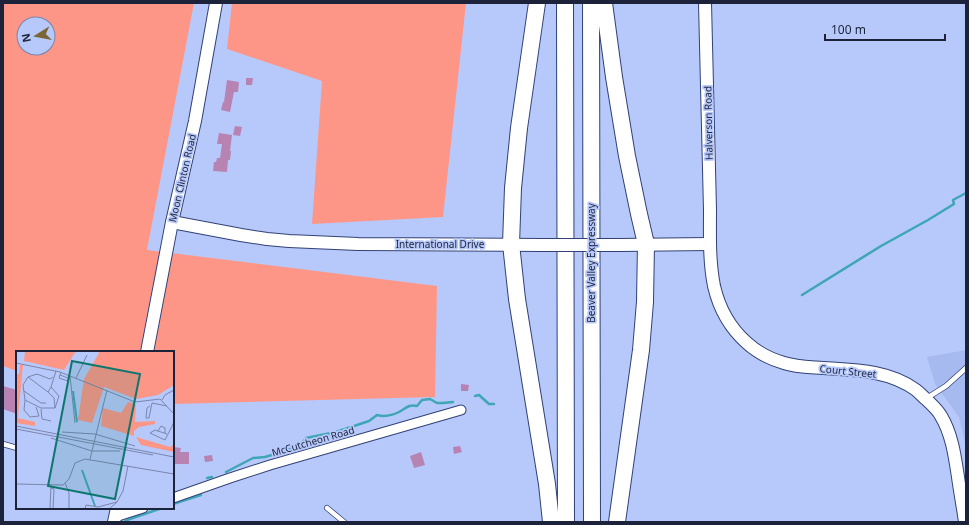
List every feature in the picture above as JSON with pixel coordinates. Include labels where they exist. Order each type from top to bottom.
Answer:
[{"type":"highway","points":[[537,3],[519,128],[513,188],[511,244],[517,299],[547,484],[551,522]]},
{"type":"highway","points":[[565,3],[566,522]]},
{"type":"highway","name":"Beaver Valley Expressway","points":[[591,3],[592,522]]},
{"type":"highway","points":[[604,3],[627,156],[646,244],[645,302],[641,350],[617,522]]},
{"type":"street","name":"Moon Clinton Road","points":[[147,351],[172,222],[195,121],[216,3]]},
{"type":"street","name":"Halverson Road","points":[[705,3],[710,244]]},
{"type":"street","name":"International Drive","points":[[172,222],[267,239],[358,244],[710,244]]},
{"type":"street","name":"Court Street","points":[[710,244],[712,274],[718,300],[733,329],[752,347],[768,357],[795,366],[868,371],[892,378],[917,390],[940,414],[949,434],[955,456],[964,501],[965,522]]},
{"type":"street","name":"McCutcheon Road","points":[[174,498],[270,465],[461,410]]},
{"type":"street","points":[[115,516],[140,509]]},
{"type":"lane","points":[[926,399],[946,386],[966,368]]},
{"type":"lane","points":[[3,444],[16,448]]},
{"type":"lane","points":[[328,508],[344,522]]},
{"type":"shaded area","points":[[3,3],[194,3],[147,250],[437,286],[435,397],[174,404],[174,351],[16,351],[16,371],[3,366]]},
{"type":"shaded area","points":[[232,3],[466,3],[443,217],[312,224],[322,81],[227,49]]},
{"type":"shaded area","points":[[966,350],[966,447],[959,417],[935,384],[927,357]]},
{"type":"building","points":[[246,78],[253,78],[252,85],[246,85]]},
{"type":"building","points":[[227,80],[239,82],[238,92],[234,92],[230,112],[221,110],[224,102]]},
{"type":"building","points":[[235,126],[242,127],[240,136],[233,135]]},
{"type":"building","points":[[219,133],[232,135],[230,160],[228,160],[227,172],[213,171],[214,162],[216,162],[217,158],[220,158],[222,144],[217,144]]},
{"type":"building","points":[[461,384],[469,385],[468,391],[461,391]]},
{"type":"building","points":[[3,386],[16,390],[16,414],[3,409]]},
{"type":"building","points":[[460,446],[462,452],[454,454],[453,447]]},
{"type":"building","points":[[174,447],[181,448],[180,452],[189,452],[189,464],[174,464]]},
{"type":"building","points":[[421,452],[425,465],[414,468],[410,456]]},
{"type":"building","points":[[212,455],[213,461],[205,462],[204,456]]},
{"type":"waterway","points":[[802,295],[881,246],[954,204],[953,200],[966,193]]},
{"type":"waterway","points":[[475,396],[479,395],[489,404],[494,404]]},
{"type":"waterway","points":[[226,472],[253,458],[265,457],[300,445],[306,438],[336,432],[369,421],[377,415],[385,416],[394,414],[410,406],[417,406],[422,400],[430,399],[437,403],[453,402]]},
{"type":"waterway","points":[[207,478],[212,477]]},
{"type":"waterway","points":[[174,504],[201,495]]},
{"type":"waterway","points":[[124,522],[159,509]]}]
